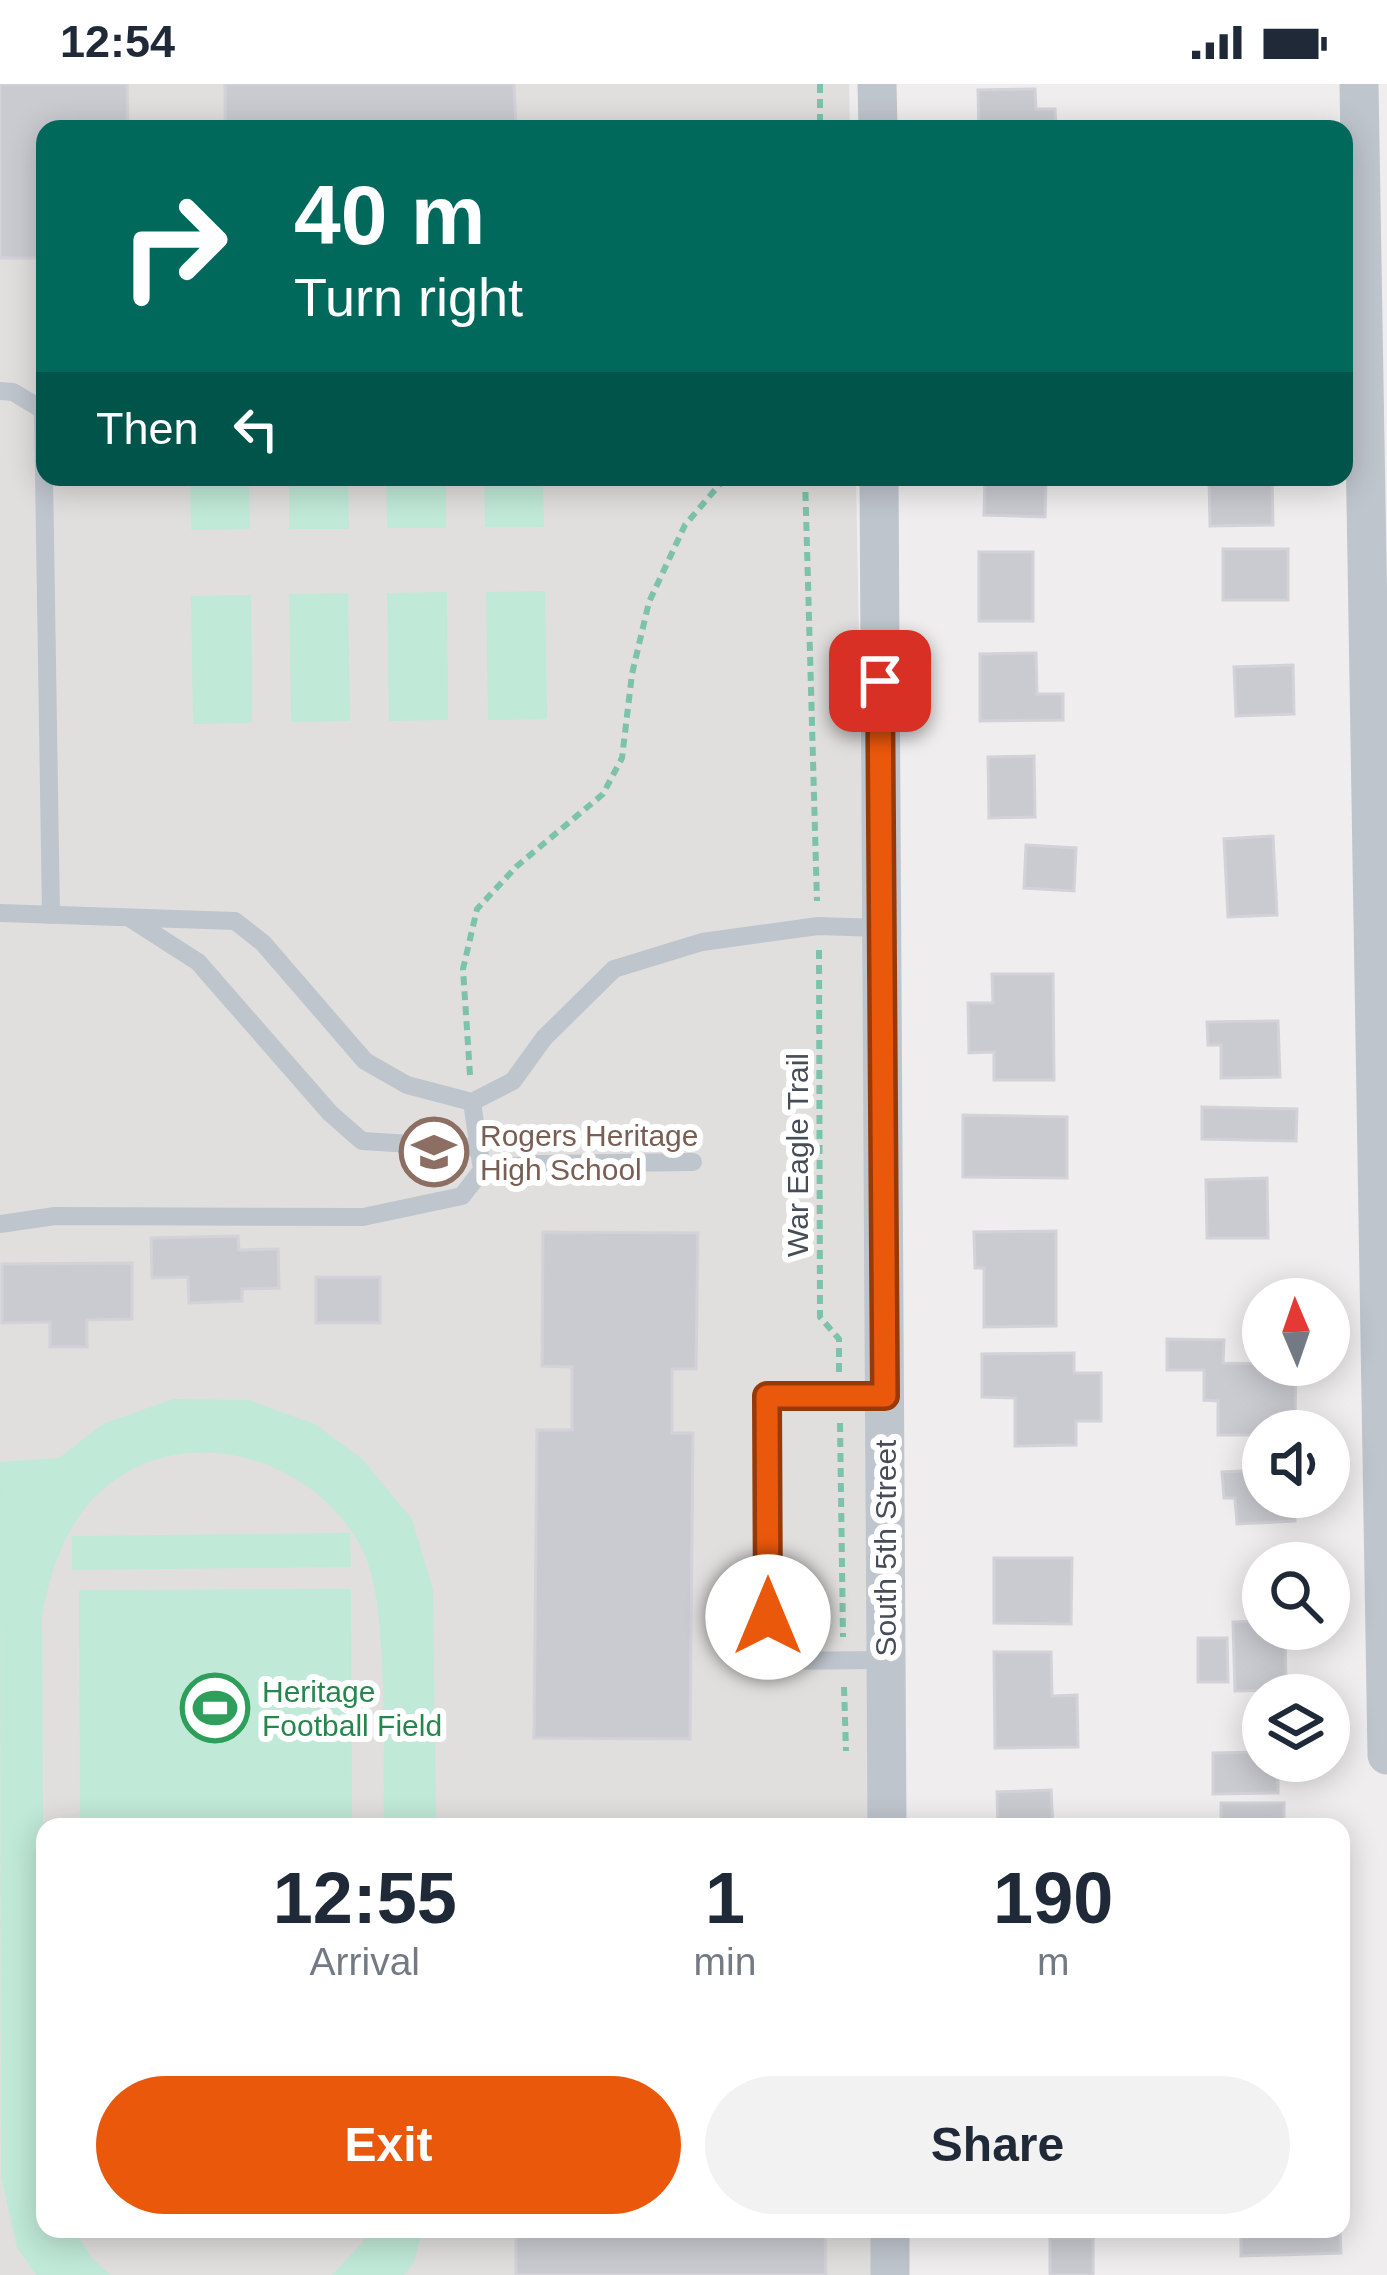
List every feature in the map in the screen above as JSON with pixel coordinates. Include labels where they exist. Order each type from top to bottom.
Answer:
[{"type":"street","points":[[877,84],[878,120]]},
{"type":"street","points":[[1359,84],[1387,1754]]},
{"type":"street","name":"South 5th Street","points":[[879,486],[887,1818]]},
{"type":"street","points":[[890,2238],[890,2275]]},
{"type":"lane","points":[[0,392],[13,392],[36,405]]},
{"type":"lane","points":[[45,486],[51,915]]},
{"type":"lane","points":[[0,913],[235,921],[263,943],[365,1061],[406,1085],[472,1102],[513,1081],[544,1038],[614,969],[702,942],[818,926],[881,928]]},
{"type":"lane","points":[[128,916],[199,962],[330,1112],[362,1141],[478,1148]]},
{"type":"lane","points":[[472,1102],[482,1170]]},
{"type":"lane","points":[[0,1224],[55,1216],[363,1217],[462,1196],[482,1170],[535,1164],[693,1162]]},
{"type":"lane","points":[[885,1396],[767,1396],[769,1661],[886,1660]]},
{"type":"path","points":[[820,84],[820,120]]},
{"type":"path","points":[[472,1102],[463,969],[477,909],[517,866],[604,794],[622,758],[632,674],[649,602],[685,525],[718,486]]},
{"type":"path","name":"War Eagle Trail","points":[[805,486],[821,969],[820,1317],[839,1339],[846,1756]]},
{"type":"shaded area","name":"Rogers Heritage High School","points":[[0,84],[849,84],[850,120],[36,120],[36,486],[856,486],[880,1818],[36,1818],[36,2238],[887,2238],[888,2275],[0,2275]]},
{"type":"green space","points":[[190,486],[249,486],[250,529],[191,530]]},
{"type":"green space","points":[[289,486],[348,486],[349,529],[289,529]]},
{"type":"green space","points":[[386,486],[446,486],[446,528],[387,528]]},
{"type":"green space","points":[[484,486],[543,486],[544,527],[485,527]]},
{"type":"green space","points":[[545,591],[547,719],[488,720],[486,592]]},
{"type":"green space","points":[[447,592],[448,720],[389,721],[387,593]]},
{"type":"green space","points":[[348,593],[350,721],[291,722],[289,594]]},
{"type":"green space","points":[[251,595],[252,723],[193,724],[191,596]]},
{"type":"green space","points":[[173,1399],[248,1400],[315,1424],[362,1459],[412,1519],[433,1590],[436,1818],[384,1818],[381,1646],[372,1578],[364,1553],[342,1519],[313,1491],[279,1470],[242,1457],[203,1452],[164,1457],[127,1472],[94,1498],[60,1552],[42,1614],[43,1818],[36,1818],[36,2238],[80,2238],[110,2275],[36,2275],[17,2247],[1,2176],[0,1462],[59,1458],[103,1424]]},
{"type":"green space","points":[[350,1533],[351,1567],[72,1570],[72,1536]]},
{"type":"green space","name":"Heritage Football Field","points":[[351,1589],[352,1818],[80,1818],[79,1590]]},
{"type":"green space","points":[[364,2238],[420,2238],[413,2264],[404,2275],[332,2275]]},
{"type":"building","points":[[0,84],[127,84],[128,120],[36,120],[36,258],[0,258]]},
{"type":"building","points":[[225,84],[514,84],[516,120],[225,120]]},
{"type":"building","points":[[1035,89],[1036,109],[1055,109],[1056,120],[979,120],[978,90]]},
{"type":"building","points":[[985,486],[1046,486],[1045,517],[984,515]]},
{"type":"building","points":[[1209,486],[1272,486],[1273,525],[1210,526]]},
{"type":"building","points":[[1223,549],[1288,549],[1288,600],[1223,600]]},
{"type":"building","points":[[979,552],[1033,552],[1033,621],[979,621]]},
{"type":"building","points":[[1036,653],[1037,694],[1063,694],[1063,720],[980,721],[980,654]]},
{"type":"building","points":[[1293,665],[1294,714],[1236,716],[1234,667]]},
{"type":"building","points":[[1034,756],[1035,817],[989,818],[988,757]]},
{"type":"building","points":[[1273,836],[1277,915],[1228,917],[1224,839]]},
{"type":"building","points":[[1026,845],[1076,848],[1074,891],[1024,888]]},
{"type":"building","points":[[992,974],[1053,974],[1054,1080],[994,1080],[994,1052],[969,1053],[968,1003],[993,1003]]},
{"type":"building","points":[[1278,1021],[1280,1077],[1221,1078],[1221,1045],[1208,1045],[1207,1022]]},
{"type":"building","points":[[1202,1107],[1297,1109],[1296,1141],[1202,1139]]},
{"type":"building","points":[[963,1115],[1067,1117],[1067,1178],[963,1177]]},
{"type":"building","points":[[1267,1178],[1268,1238],[1207,1238],[1206,1180]]},
{"type":"building","points":[[1056,1231],[1056,1326],[984,1327],[984,1268],[975,1268],[974,1232]]},
{"type":"building","points":[[543,1232],[698,1233],[696,1369],[672,1369],[672,1433],[693,1433],[690,1739],[534,1738],[537,1430],[572,1430],[572,1367],[542,1366]]},
{"type":"building","points":[[238,1236],[239,1250],[278,1249],[279,1288],[242,1289],[242,1301],[189,1303],[188,1277],[152,1278],[151,1238]]},
{"type":"building","points":[[132,1263],[132,1319],[87,1320],[87,1347],[50,1347],[50,1322],[2,1323],[2,1264]]},
{"type":"building","points":[[316,1277],[380,1277],[380,1323],[316,1323]]},
{"type":"building","points":[[1167,1339],[1224,1340],[1223,1363],[1242,1364],[1242,1386],[1296,1386],[1295,1410],[1242,1410],[1242,1435],[1218,1435],[1218,1401],[1204,1400],[1204,1370],[1167,1370]]},
{"type":"building","points":[[1074,1353],[1074,1373],[1101,1373],[1101,1421],[1076,1421],[1076,1445],[1015,1446],[1015,1398],[982,1397],[982,1354]]},
{"type":"building","points":[[1242,1471],[1242,1518],[1295,1521],[1237,1524],[1235,1498],[1224,1498],[1222,1472]]},
{"type":"building","points":[[994,1558],[1072,1558],[1071,1624],[994,1623]]},
{"type":"building","points":[[1233,1622],[1242,1622],[1242,1650],[1285,1650],[1286,1674],[1242,1674],[1242,1691],[1235,1691]]},
{"type":"building","points":[[1198,1638],[1227,1638],[1228,1682],[1198,1682]]},
{"type":"building","points":[[994,1652],[1051,1652],[1052,1696],[1077,1695],[1078,1747],[995,1748]]},
{"type":"building","points":[[1242,1752],[1242,1782],[1278,1782],[1278,1793],[1213,1794],[1213,1753]]},
{"type":"building","points":[[1051,1790],[1053,1818],[998,1818],[997,1792]]},
{"type":"building","points":[[1221,1803],[1284,1803],[1284,1818],[1221,1818]]},
{"type":"building","points":[[516,2238],[825,2238],[826,2275],[516,2275]]},
{"type":"building","points":[[1050,2238],[1093,2238],[1093,2275],[1050,2275]]},
{"type":"building","points":[[1241,2238],[1340,2238],[1341,2253],[1241,2256]]},
{"type":"place","name":"Rogers Heritage High School","points":[[434,1152]]},
{"type":"place","name":"Heritage Football Field","points":[[215,1708]]},
{"type":"route","points":[[768,1617],[767,1396],[885,1396],[880,681]]}]
